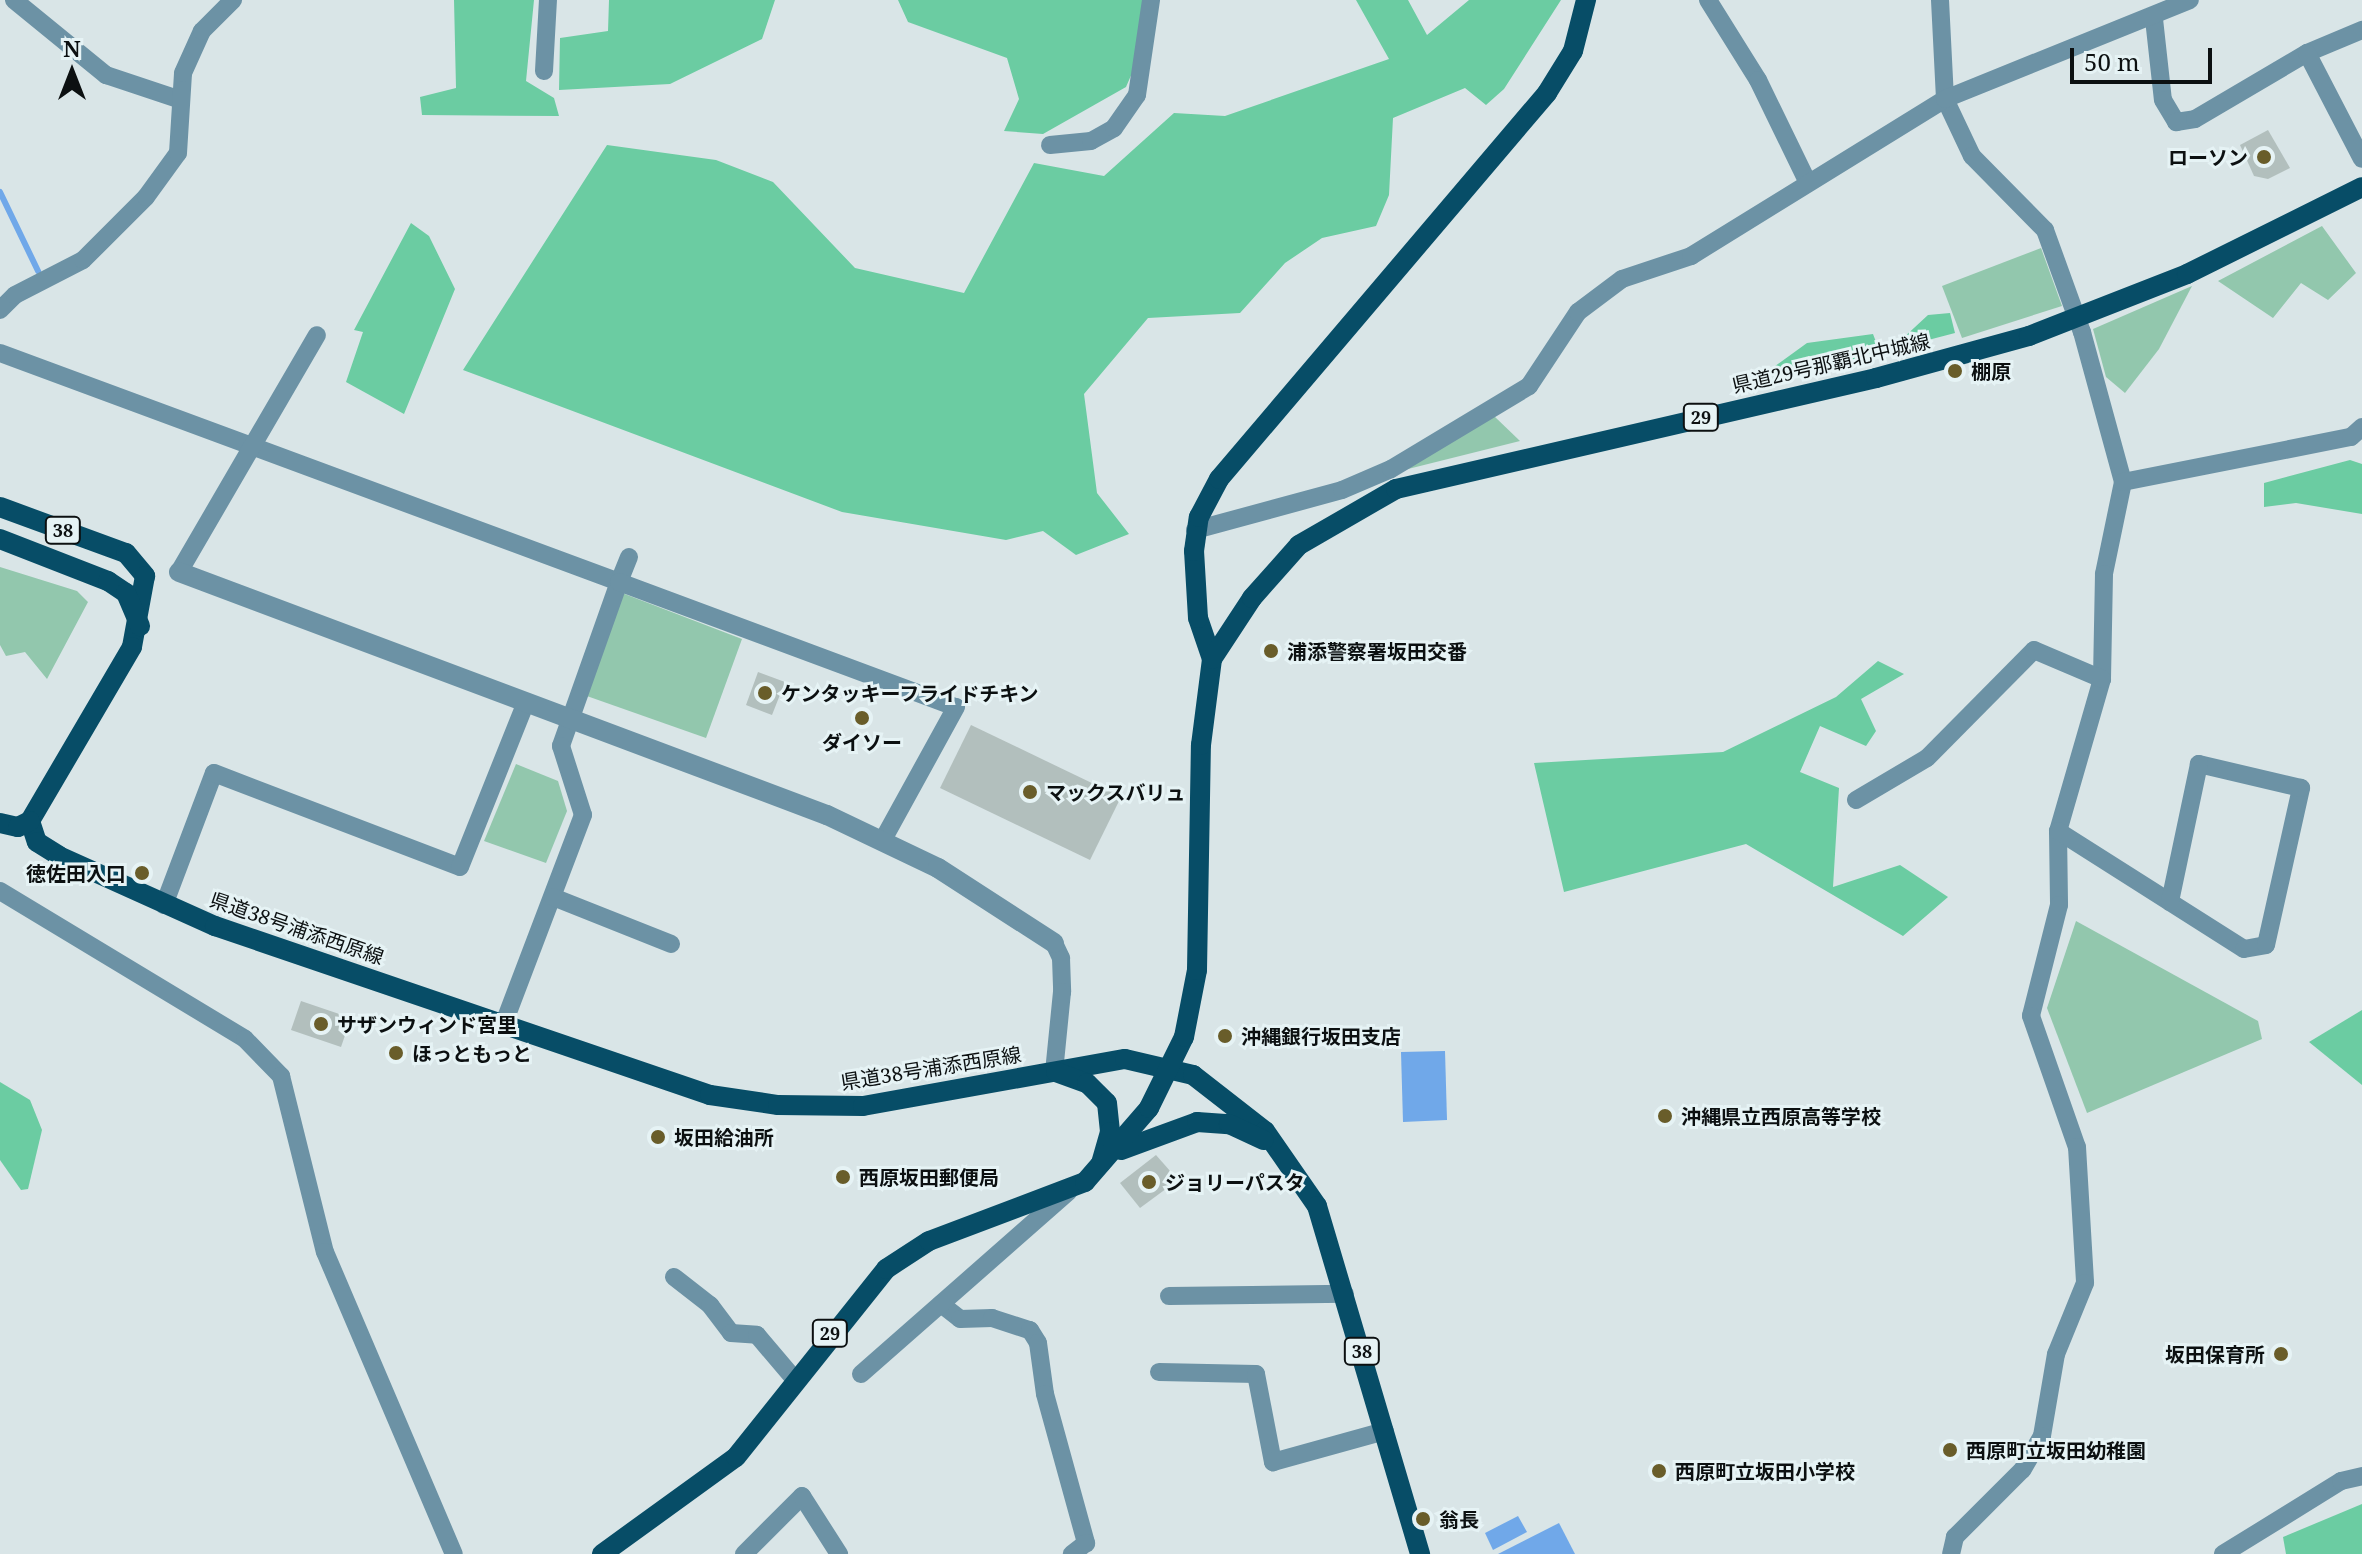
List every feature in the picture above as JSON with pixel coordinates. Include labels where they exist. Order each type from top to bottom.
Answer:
[{"type":"main road","name":"県道29号那覇北中城線","points":[[602,1554],[736,1457],[864,1291],[906,1253],[1068,1192],[1116,1152],[1172,1067],[1197,970],[1201,745],[1212,659],[1196,604],[1195,530],[1237,453],[1547,93],[1573,51],[1586,0]]},
{"type":"main road","name":"県道29号那覇北中城線","points":[[1212,659],[1282,562],[1393,479],[1978,353],[2078,319],[2260,240],[2362,187]]},
{"type":"main road","name":"38","points":[[0,507],[126,553],[145,576],[140,626]]},
{"type":"main road","name":"38","points":[[0,539],[108,581],[126,593],[140,626]]},
{"type":"main road","points":[[0,823],[18,827],[30,821],[140,626]]},
{"type":"main road","name":"県道38号浦添西原線","points":[[30,821],[37,842],[59,856],[164,905],[503,1026],[710,1095],[778,1105],[863,1106],[1125,1059],[1172,1067],[1229,1098],[1286,1155],[1325,1225],[1420,1554]]},
{"type":"main road","points":[[1054,1072],[1087,1083],[1107,1103],[1110,1132],[1097,1170]]},
{"type":"main road","points":[[1116,1152],[1182,1124],[1209,1122],[1249,1131],[1286,1155]]},
{"type":"street","points":[[14,0],[106,75],[181,100]]},
{"type":"street","points":[[0,310],[15,295],[83,260],[146,197],[178,153],[183,73],[202,31],[233,0]]},
{"type":"street","points":[[544,71],[548,0]]},
{"type":"street","points":[[1050,145],[1091,141],[1114,128],[1137,95],[1151,0]]},
{"type":"street","points":[[1708,0],[1758,80],[1808,183]]},
{"type":"street","points":[[1940,0],[1945,99],[1972,156],[2045,230],[2078,319],[2123,482],[2104,574],[2102,679],[2058,831],[2059,905],[2031,1016],[2077,1147],[2085,1283],[2056,1354],[2042,1436],[2022,1470],[1955,1537],[1951,1554]]},
{"type":"street","points":[[1195,530],[1393,479],[1529,386],[1578,312],[1622,279],[1691,256],[1945,99],[2049,53],[2154,19],[2190,0]]},
{"type":"street","points":[[2154,19],[2163,100],[2176,122],[2195,119],[2307,53],[2362,30]]},
{"type":"street","points":[[2307,53],[2362,159]]},
{"type":"street","points":[[317,335],[179,572],[571,718],[883,840],[994,901],[1054,943],[1061,958],[1062,992],[1054,1072]]},
{"type":"street","points":[[0,353],[956,707],[883,840]]},
{"type":"street","points":[[2123,482],[2351,437],[2362,427]]},
{"type":"street","points":[[1342,490],[1353,510]]},
{"type":"street","points":[[503,1026],[583,815],[561,746],[629,557]]},
{"type":"street","points":[[1856,800],[1927,758],[2034,650],[2081,675],[2102,679]]},
{"type":"street","points":[[164,905],[214,773],[460,867],[526,702]]},
{"type":"street","points":[[2058,831],[2244,949],[2266,945],[2301,788],[2199,764],[2170,902]]},
{"type":"street","points":[[0,891],[245,1039],[281,1076],[325,1252],[454,1554]]},
{"type":"street","points":[[553,897],[671,944]]},
{"type":"street","points":[[861,1374],[1068,1192]]},
{"type":"street","points":[[674,1277],[710,1305],[731,1333],[757,1335],[796,1381]]},
{"type":"street","points":[[1169,1296],[1345,1294]]},
{"type":"street","points":[[941,1304],[960,1319],[992,1318],[1030,1330],[1038,1343],[1045,1394],[1086,1543],[1072,1554]]},
{"type":"street","points":[[1159,1372],[1256,1374],[1273,1462],[1385,1431]]},
{"type":"street","points":[[2223,1554],[2341,1481],[2362,1476]]},
{"type":"street","points":[[744,1554],[802,1496],[839,1554]]},
{"type":"green space","points":[[454,0],[534,0],[526,81],[554,98],[559,116],[422,115],[420,97],[456,88]]},
{"type":"green space","points":[[609,0],[775,0],[762,39],[670,84],[559,90],[560,38],[608,31]]},
{"type":"green space","points":[[898,0],[1143,0],[1142,50],[1126,87],[1043,134],[1004,131],[1019,99],[1007,58],[908,22]]},
{"type":"green space","points":[[1356,0],[1408,0],[1427,35],[1469,0],[1561,0],[1504,89],[1486,105],[1465,88],[1393,118],[1389,195],[1376,226],[1322,238],[1285,263],[1240,313],[1148,318],[1084,394],[1097,493],[1129,534],[1076,555],[1043,531],[1006,540],[842,512],[463,370],[607,145],[716,160],[773,182],[855,268],[964,293],[1034,163],[1104,176],[1174,113],[1225,116],[1389,59]]},
{"type":"green space","points":[[411,223],[429,236],[455,289],[404,414],[346,382],[363,332],[354,330]]},
{"type":"green space","points":[[2322,226],[2356,273],[2328,300],[2301,283],[2273,318],[2218,281]]},
{"type":"green space","points":[[2041,248],[2062,306],[1962,338],[1942,286]]},
{"type":"green space","points":[[2192,286],[2159,349],[2125,393],[2106,377],[2093,329]]},
{"type":"green space","points":[[1950,313],[1955,333],[1775,380],[1771,369],[1807,343],[1873,334],[1878,347],[1901,340],[1928,315]]},
{"type":"green space","points":[[1494,416],[1520,441],[1404,470]]},
{"type":"green space","points":[[2350,460],[2362,464],[2362,514],[2296,503],[2264,507],[2264,483]]},
{"type":"green space","points":[[0,567],[77,591],[88,602],[47,679],[25,652],[6,656],[0,645]]},
{"type":"green space","points":[[622,593],[742,639],[706,738],[584,695]]},
{"type":"green space","points":[[1878,661],[1904,674],[1861,699],[1876,731],[1866,746],[1820,726],[1800,772],[1839,788],[1833,887],[1900,865],[1948,897],[1903,936],[1746,844],[1564,892],[1534,763],[1723,752],[1836,697]]},
{"type":"green space","points":[[516,764],[558,781],[567,811],[546,863],[484,841]]},
{"type":"green space","points":[[2076,921],[2258,1021],[2262,1039],[2087,1113],[2047,1008]]},
{"type":"green space","points":[[2362,1010],[2362,1085],[2309,1042]]},
{"type":"green space","points":[[0,1082],[30,1100],[42,1130],[28,1189],[21,1190],[0,1160]]},
{"type":"green space","points":[[2362,1504],[2362,1554],[2286,1554],[2283,1537]]},
{"type":"water","points":[[1445,1051],[1447,1120],[1403,1122],[1401,1052]]},
{"type":"water","points":[[1518,1516],[1527,1532],[1493,1550],[1485,1533]]},
{"type":"water","points":[[1559,1523],[1575,1554],[1498,1554]]},
{"type":"building","name":"ローソン","points":[[2268,130],[2290,168],[2268,179],[2254,176],[2240,145]]},
{"type":"building","name":"ケンタッキーフライドチキン","points":[[758,672],[785,682],[772,715],[746,705]]},
{"type":"building","name":"マックスバリュ","points":[[971,725],[1121,797],[1090,860],[940,788]]},
{"type":"building","name":"サザンウィンド宮里","points":[[301,1001],[351,1018],[341,1047],[291,1030]]},
{"type":"building","name":"ジョリーパスタ","points":[[1156,1155],[1178,1180],[1140,1208],[1120,1183]]},
{"type":"waterway","points":[[0,192],[38,271]]},
{"type":"place","name":"ローソン","points":[[2264,157]]},
{"type":"place","name":"棚原","points":[[1955,371]]},
{"type":"place","name":"浦添警察署坂田交番","points":[[1271,651]]},
{"type":"place","name":"ケンタッキーフライドチキン","points":[[765,693]]},
{"type":"place","name":"ダイソー","points":[[862,718]]},
{"type":"place","name":"マックスバリュ","points":[[1030,792]]},
{"type":"place","name":"徳佐田入口","points":[[142,873]]},
{"type":"place","name":"サザンウィンド宮里","points":[[321,1024]]},
{"type":"place","name":"沖縄銀行坂田支店","points":[[1225,1036]]},
{"type":"place","name":"ほっともっと","points":[[396,1053]]},
{"type":"place","name":"沖縄県立西原高等学校","points":[[1665,1116]]},
{"type":"place","name":"坂田給油所","points":[[658,1137]]},
{"type":"place","name":"西原坂田郵便局","points":[[843,1177]]},
{"type":"place","name":"ジョリーパスタ","points":[[1149,1182]]},
{"type":"place","name":"坂田保育所","points":[[2281,1354]]},
{"type":"place","name":"西原町立坂田幼稚園","points":[[1950,1450]]},
{"type":"place","name":"西原町立坂田小学校","points":[[1659,1471]]},
{"type":"place","name":"翁長","points":[[1423,1519]]}]
